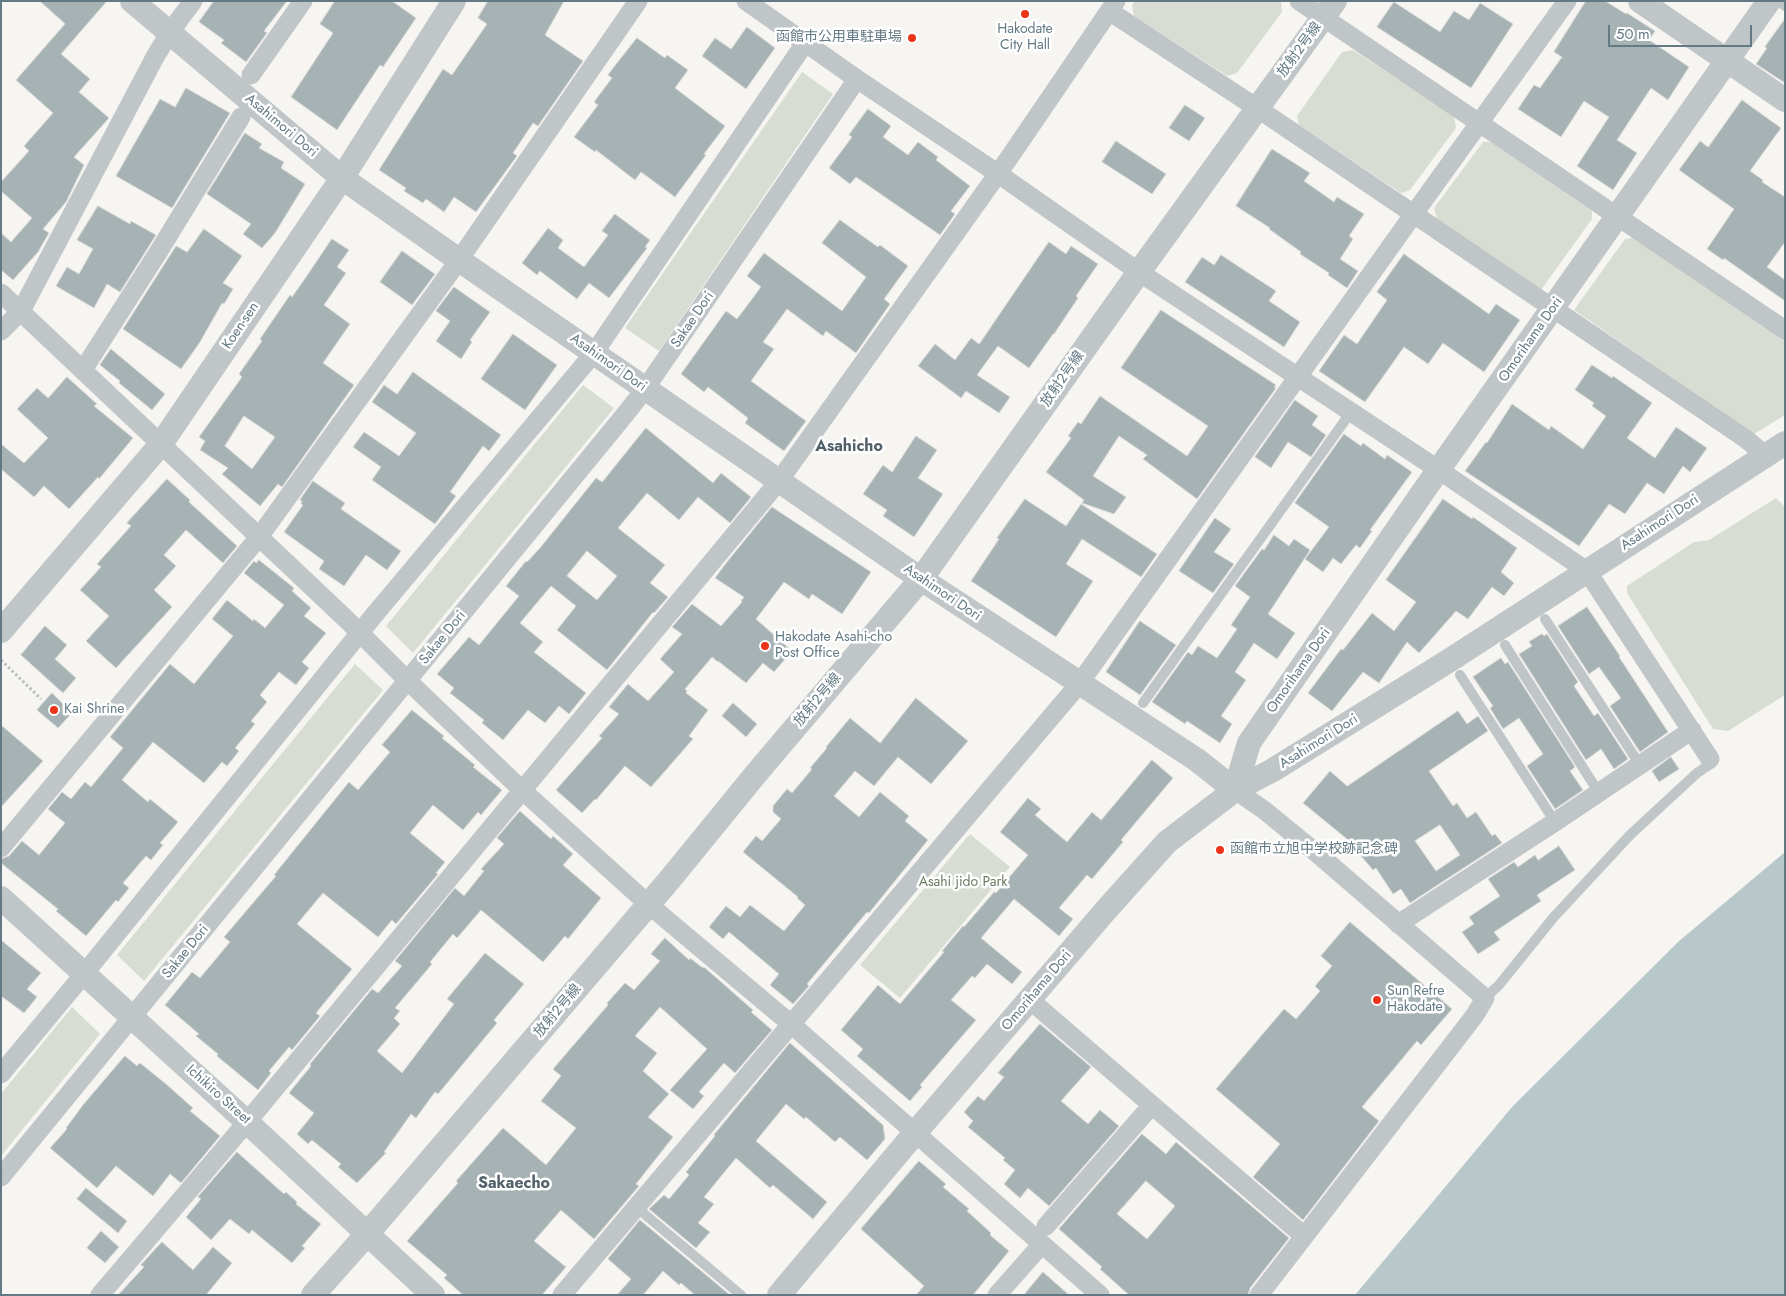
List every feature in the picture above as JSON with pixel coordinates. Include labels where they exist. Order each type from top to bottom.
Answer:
[{"type":"street","name":"Asahimori Dori","points":[[132,1],[342,178],[921,579],[1197,760],[1235,790],[1273,770],[1349,723],[1531,608],[1785,443]]},
{"type":"street","points":[[1,332],[21,312],[170,32],[193,1]]},
{"type":"street","points":[[251,75],[303,1]]},
{"type":"street","name":"Koen-sen","points":[[1,631],[161,444],[342,178],[454,1]]},
{"type":"street","points":[[1,848],[259,537],[459,260],[638,1]]},
{"type":"street","points":[[746,1],[1139,272],[1439,470],[1586,571],[1710,759]]},
{"type":"street","points":[[1299,1],[1329,9],[1479,123],[1785,330]]},
{"type":"street","points":[[564,1294],[1079,684],[1567,1]]},
{"type":"street","points":[[1640,1],[1785,100]]},
{"type":"street","name":"Omorihama Dori","points":[[779,1295],[1106,910],[1167,842],[1235,790],[1249,743],[1769,1]]},
{"type":"street","points":[[100,1295],[247,1122],[779,481],[997,173],[1112,6],[1413,215],[1554,308],[1746,439],[1765,455]]},
{"type":"street","name":"放射2号線","points":[[313,1295],[648,904],[921,579],[1329,9]]},
{"type":"street","points":[[1,1074],[360,634],[594,353],[805,43]]},
{"type":"street","name":"Sakae Dori","points":[[1,1177],[133,1018],[645,389],[857,79]]},
{"type":"street","points":[[83,370],[159,251],[240,117]]},
{"type":"street","points":[[1,293],[259,537],[522,790],[648,904],[670,920],[915,1133],[1044,1235],[1100,1295]]},
{"type":"street","points":[[1398,924],[1692,730]]},
{"type":"street","points":[[1235,790],[1264,810],[1485,998],[1475,1015],[1260,1295]]},
{"type":"street","name":"Ichikiro Street","points":[[1,898],[368,1233],[433,1295]]},
{"type":"street","points":[[1030,1000],[1304,1236]]},
{"type":"street","points":[[997,1295],[1044,1235],[1152,1105]]},
{"type":"lane","points":[[1778,1],[1785,6]]},
{"type":"lane","points":[[1144,704],[1351,412]]},
{"type":"lane","points":[[1545,618],[1640,765]]},
{"type":"lane","points":[[1505,645],[1599,792]]},
{"type":"lane","points":[[1460,675],[1555,822]]},
{"type":"lane","points":[[1485,998],[1499,985],[1553,918],[1630,835],[1697,773],[1712,763],[1710,759]]},
{"type":"lane","points":[[636,1207],[741,1295]]},
{"type":"path","points":[[1,660],[41,699]]},
{"type":"green space","points":[[1135,1],[1281,1],[1282,12],[1237,73],[1227,76],[1134,16],[1132,5]]},
{"type":"green space","points":[[1353,50],[1454,116],[1456,128],[1410,190],[1401,193],[1299,125],[1297,116],[1342,52]]},
{"type":"green space","points":[[802,72],[833,94],[659,351],[625,328]]},
{"type":"green space","points":[[1483,142],[1491,142],[1592,211],[1592,219],[1541,290],[1437,219],[1434,208]]},
{"type":"green space","points":[[1633,238],[1785,340],[1785,415],[1754,434],[1574,310],[1625,239]]},
{"type":"green space","points":[[583,385],[614,408],[413,653],[386,626]]},
{"type":"green space","points":[[1776,498],[1785,507],[1785,695],[1728,731],[1713,729],[1627,593],[1627,586],[1694,542],[1709,540]]},
{"type":"green space","points":[[355,664],[383,690],[144,981],[117,955]]},
{"type":"green space","name":"Asahi jido Park","points":[[970,834],[1010,867],[900,998],[860,965]]},
{"type":"green space","points":[[72,1007],[100,1034],[1,1156],[1,1094]]},
{"type":"shaded area","points":[[1785,852],[1785,1295],[1355,1295],[1512,1107],[1678,942]]},
{"type":"building","points":[[40,1],[107,1],[61,54],[90,79],[79,92],[109,118],[74,157],[84,165],[66,202],[43,229],[49,233],[38,252],[13,280],[1,270],[1,233],[11,242],[32,218],[1,191],[1,182],[29,151],[24,146],[53,113],[16,80],[65,24]]},
{"type":"building","points":[[214,1],[287,1],[264,31],[267,33],[246,62],[221,43],[224,40],[199,22]]},
{"type":"building","points":[[335,1],[392,1],[416,18],[383,67],[380,65],[337,130],[291,97],[333,33],[320,24]]},
{"type":"building","points":[[488,1],[564,1],[545,35],[583,61],[538,126],[533,123],[513,153],[517,156],[476,212],[454,197],[444,212],[426,199],[423,203],[404,191],[406,188],[379,170],[443,69],[452,75],[487,24],[478,18]]},
{"type":"building","points":[[1586,1],[1605,1],[1627,13],[1655,31],[1649,40],[1689,67],[1668,100],[1651,88],[1617,140],[1637,153],[1613,190],[1577,166],[1609,117],[1584,101],[1561,137],[1518,109],[1534,85],[1540,88],[1562,57],[1554,52]]},
{"type":"building","points":[[1394,2],[1440,32],[1454,11],[1469,20],[1480,3],[1513,24],[1471,88],[1377,27]]},
{"type":"building","points":[[1785,19],[1785,83],[1756,64],[1767,48],[1765,47]]},
{"type":"building","points":[[747,27],[775,48],[746,89],[702,56],[715,38],[731,49]]},
{"type":"building","points":[[637,38],[665,58],[667,55],[688,70],[675,88],[725,126],[675,197],[641,172],[635,180],[596,150],[595,152],[574,137],[598,105],[594,102],[612,78],[608,75]]},
{"type":"building","points":[[186,88],[230,113],[172,208],[116,176],[160,99],[175,107]]},
{"type":"building","points":[[1742,100],[1781,128],[1750,171],[1763,180],[1762,182],[1785,197],[1785,242],[1767,267],[1785,280],[1785,301],[1724,258],[1723,260],[1707,249],[1734,209],[1679,170],[1700,141],[1708,147]]},
{"type":"building","points":[[1185,105],[1205,118],[1189,141],[1169,128]]},
{"type":"building","points":[[868,109],[891,126],[883,137],[908,155],[918,142],[938,157],[936,160],[970,186],[951,211],[955,214],[940,235],[856,177],[850,184],[829,168],[852,137],[849,135]]},
{"type":"building","points":[[245,133],[262,144],[259,148],[284,162],[281,168],[305,184],[275,233],[262,248],[243,234],[251,224],[207,194]]},
{"type":"building","points":[[1116,141],[1166,174],[1152,194],[1102,162]]},
{"type":"building","points":[[1272,149],[1310,173],[1304,181],[1334,202],[1337,197],[1364,214],[1349,236],[1353,239],[1340,259],[1358,271],[1347,288],[1328,275],[1329,273],[1300,254],[1301,252],[1270,228],[1236,206]]},
{"type":"building","points":[[98,206],[130,224],[131,221],[156,235],[120,292],[107,284],[94,308],[56,286],[67,267],[79,274],[93,249],[77,240]]},
{"type":"building","points":[[615,214],[650,240],[645,247],[647,248],[609,298],[589,283],[577,299],[540,271],[537,275],[522,263],[548,228],[563,240],[558,248],[584,267],[608,235],[602,231]]},
{"type":"building","points":[[840,220],[878,247],[880,245],[908,266],[884,299],[890,304],[856,353],[826,331],[823,336],[787,309],[763,342],[774,349],[751,381],[806,421],[784,451],[745,423],[748,418],[708,387],[704,392],[681,374],[726,311],[737,319],[761,287],[747,276],[764,253],[842,311],[866,277],[822,243]]},
{"type":"building","points":[[204,229],[242,256],[223,283],[233,289],[224,304],[222,303],[200,342],[181,369],[123,329],[176,246],[187,252]]},
{"type":"building","points":[[332,239],[349,250],[337,267],[346,273],[324,305],[350,324],[323,363],[354,385],[282,487],[278,484],[260,506],[222,474],[228,468],[200,450],[205,441],[199,437],[242,377],[239,374],[262,341],[260,339]],"holes":[[[244,416],[275,437],[252,469],[225,446]]]},
{"type":"building","points":[[1049,242],[1066,254],[1071,246],[1098,264],[1076,296],[1078,298],[1029,368],[998,346],[977,375],[1010,397],[999,413],[966,391],[961,398],[918,366],[935,344],[955,360],[971,338],[979,344]]},
{"type":"building","points":[[402,251],[435,274],[412,305],[380,282]]},
{"type":"building","points":[[1404,254],[1489,314],[1496,304],[1520,320],[1484,372],[1443,343],[1428,364],[1404,347],[1365,402],[1319,371],[1344,335],[1357,344],[1387,300],[1377,292]]},
{"type":"building","points":[[1221,255],[1276,291],[1269,301],[1300,322],[1284,347],[1185,282],[1202,257],[1214,265]]},
{"type":"building","points":[[454,287],[490,312],[470,340],[472,342],[461,359],[436,341],[450,321],[436,311]]},
{"type":"building","points":[[1161,310],[1276,385],[1274,387],[1276,388],[1197,499],[1143,459],[1147,455],[1119,436],[1093,476],[1126,497],[1114,514],[1082,503],[1084,500],[1046,472],[1071,438],[1068,436],[1078,422],[1081,424],[1100,396],[1187,456],[1208,426],[1121,368]]},
{"type":"building","points":[[513,334],[557,365],[525,410],[481,379]]},
{"type":"building","points":[[111,349],[165,394],[152,410],[100,365]]},
{"type":"building","points":[[1592,365],[1612,378],[1613,376],[1652,403],[1627,438],[1655,458],[1676,427],[1707,448],[1690,472],[1683,466],[1664,494],[1647,483],[1625,514],[1609,504],[1579,546],[1465,471],[1487,443],[1512,404],[1549,430],[1551,426],[1583,449],[1606,416],[1592,406],[1594,403],[1575,390]]},
{"type":"building","points":[[413,372],[501,435],[489,451],[483,446],[450,492],[456,496],[435,524],[372,480],[381,467],[353,447],[364,432],[399,456],[416,433],[372,402],[384,385],[397,394]]},
{"type":"building","points":[[67,377],[97,404],[94,406],[133,438],[99,479],[98,477],[69,509],[44,486],[34,497],[1,469],[1,444],[24,463],[48,438],[17,409],[37,388],[48,398]]},
{"type":"building","points":[[1295,400],[1318,416],[1312,425],[1326,435],[1311,457],[1288,442],[1271,468],[1255,457]]},
{"type":"building","points":[[646,428],[713,483],[721,473],[751,497],[730,523],[698,497],[679,520],[647,493],[618,528],[665,565],[650,583],[668,597],[653,612],[607,670],[557,630],[576,606],[551,586],[520,623],[543,642],[534,652],[586,693],[569,714],[559,706],[545,723],[528,710],[503,740],[482,723],[484,720],[450,693],[454,688],[437,674],[469,637],[479,645],[519,596],[506,586],[526,561],[540,548],[596,478],[602,482]],"holes":[[[587,551],[617,576],[597,600],[567,576]]]},
{"type":"building","points":[[1344,434],[1361,446],[1363,443],[1385,459],[1387,455],[1412,472],[1370,530],[1372,531],[1360,548],[1356,545],[1341,564],[1333,558],[1323,572],[1305,559],[1329,527],[1295,503]]},
{"type":"building","points":[[916,436],[937,450],[918,478],[943,494],[914,537],[883,516],[887,510],[863,494],[883,465],[892,472]]},
{"type":"building","points":[[167,479],[237,546],[223,563],[186,530],[164,555],[176,566],[154,590],[172,607],[116,668],[86,641],[109,616],[80,590],[101,567],[97,564],[131,526],[127,523]]},
{"type":"building","points":[[313,481],[345,503],[341,509],[401,551],[387,570],[366,555],[344,586],[319,569],[324,561],[284,532],[303,505],[300,500]]},
{"type":"building","points":[[1025,499],[1066,526],[1081,504],[1157,554],[1141,577],[1082,539],[1066,564],[1093,581],[1056,637],[971,581],[999,539],[997,538]]},
{"type":"building","points":[[1443,499],[1472,519],[1473,517],[1517,548],[1501,572],[1514,583],[1504,596],[1492,587],[1468,619],[1456,611],[1419,653],[1407,642],[1379,683],[1363,672],[1332,711],[1308,693],[1341,649],[1343,650],[1372,613],[1394,631],[1416,602],[1386,580]]},
{"type":"building","points":[[772,507],[871,572],[842,614],[812,594],[809,599],[784,582],[756,619],[792,651],[774,672],[763,663],[746,683],[712,657],[685,689],[686,693],[708,710],[689,736],[693,739],[651,787],[625,766],[596,800],[582,813],[556,790],[602,738],[599,736],[619,714],[609,707],[628,684],[648,701],[674,672],[660,659],[682,634],[672,627],[692,604],[721,626],[742,602],[744,597],[715,578]]},
{"type":"building","points":[[1215,518],[1231,529],[1214,552],[1234,564],[1213,593],[1179,571]]},
{"type":"building","points":[[1274,535],[1289,546],[1294,539],[1310,550],[1268,614],[1295,633],[1277,659],[1254,643],[1235,672],[1246,680],[1221,716],[1232,724],[1220,743],[1187,721],[1185,724],[1152,702],[1188,652],[1192,655],[1198,646],[1217,658],[1237,629],[1231,625],[1250,597],[1235,586]]},
{"type":"building","points":[[259,560],[294,588],[292,591],[311,608],[304,616],[326,633],[302,662],[309,668],[296,685],[279,672],[260,695],[267,702],[251,721],[255,724],[235,748],[239,751],[227,766],[222,762],[204,783],[153,742],[122,780],[148,802],[150,799],[178,822],[160,843],[163,845],[151,860],[146,856],[123,883],[129,888],[118,902],[116,900],[86,936],[56,911],[58,909],[1,863],[1,859],[9,856],[22,841],[39,855],[65,823],[48,809],[62,792],[71,799],[85,782],[91,787],[123,748],[110,737],[170,664],[194,684],[233,636],[212,619],[227,600],[265,628],[284,605],[244,573],[254,561],[256,563]]},
{"type":"building","points":[[1587,607],[1668,732],[1640,752],[1610,706],[1621,698],[1599,667],[1589,674],[1558,626]]},
{"type":"building","points":[[1140,621],[1176,645],[1140,695],[1106,672]]},
{"type":"building","points":[[45,626],[67,645],[55,659],[76,678],[63,693],[21,655]]},
{"type":"building","points":[[1542,634],[1544,636],[1547,634],[1578,682],[1574,686],[1594,716],[1598,713],[1628,759],[1614,769],[1601,749],[1586,760],[1519,654],[1532,646],[1529,642]]},
{"type":"building","points":[[1501,658],[1505,664],[1508,662],[1575,767],[1570,771],[1583,790],[1555,809],[1527,766],[1543,754],[1519,718],[1503,729],[1490,708],[1493,706],[1473,677]]},
{"type":"building","points":[[52,693],[72,713],[58,728],[37,710]]},
{"type":"building","points":[[916,698],[968,741],[931,784],[898,757],[874,786],[855,771],[834,796],[859,817],[880,792],[909,816],[905,821],[928,840],[869,913],[867,912],[807,984],[809,986],[793,1004],[770,985],[779,974],[729,932],[723,939],[709,927],[726,906],[740,917],[750,905],[784,931],[805,905],[798,897],[743,852],[756,836],[762,841],[781,819],[773,812],[773,806],[787,789],[792,793],[850,718],[880,743]]},
{"type":"building","points":[[733,703],[757,724],[746,737],[722,716]]},
{"type":"building","points":[[412,710],[444,736],[442,738],[475,765],[473,767],[502,790],[481,815],[478,812],[463,830],[433,805],[410,833],[445,862],[436,873],[438,874],[396,924],[392,920],[378,937],[323,893],[297,924],[352,969],[316,1013],[320,1016],[292,1050],[289,1047],[269,1071],[271,1073],[258,1090],[217,1056],[218,1054],[196,1036],[199,1034],[165,1005],[192,972],[200,978],[230,942],[224,937],[276,876],[274,875],[349,782],[358,790],[390,752],[382,745]]},
{"type":"building","points":[[1458,711],[1467,724],[1478,716],[1488,731],[1429,771],[1453,806],[1457,803],[1467,818],[1476,812],[1492,836],[1495,834],[1502,843],[1410,903],[1401,889],[1393,894],[1376,868],[1373,870],[1356,850],[1358,848],[1303,803],[1330,771],[1347,786]],"holes":[[[1440,825],[1460,855],[1436,871],[1415,841]]]},
{"type":"building","points":[[1,725],[43,761],[1,807]]},
{"type":"building","points":[[1671,757],[1679,769],[1659,782],[1652,771]]},
{"type":"building","points":[[1152,760],[1173,778],[1121,840],[1123,842],[1092,879],[1087,875],[1059,908],[1073,919],[1059,936],[1014,899],[981,938],[1022,972],[1012,984],[987,964],[975,978],[972,976],[951,1000],[976,1020],[920,1085],[922,1087],[910,1101],[857,1056],[863,1049],[841,1030],[878,985],[900,1004],[944,952],[942,951],[963,926],[994,892],[996,893],[1028,855],[1000,832],[1028,798],[1041,809],[1035,815],[1067,842],[1092,812],[1101,820]]},
{"type":"building","points":[[520,811],[551,839],[553,836],[573,854],[563,865],[601,898],[568,939],[565,936],[543,962],[481,910],[457,938],[453,934],[430,962],[432,964],[395,1008],[400,1011],[394,1018],[400,1024],[377,1051],[402,1073],[454,1004],[447,999],[485,953],[524,984],[494,1020],[497,1023],[438,1094],[435,1092],[416,1118],[411,1114],[384,1152],[386,1153],[357,1183],[338,1167],[341,1164],[312,1140],[308,1144],[297,1134],[314,1113],[289,1093],[311,1066],[310,1064],[372,989],[378,993],[402,966],[395,961],[455,888],[464,896],[484,871],[481,869],[504,844],[497,838]]},
{"type":"building","points":[[1559,846],[1575,870],[1537,895],[1541,901],[1494,932],[1500,940],[1478,954],[1462,932],[1474,924],[1469,917],[1500,896],[1488,879],[1514,862],[1518,867],[1535,855],[1538,860]]},
{"type":"building","points":[[1350,922],[1452,1009],[1421,1045],[1417,1041],[1362,1107],[1379,1121],[1303,1220],[1253,1177],[1280,1144],[1216,1089],[1284,1009],[1296,1019],[1320,991],[1315,986],[1332,966],[1321,956]]},
{"type":"building","points":[[665,938],[689,960],[690,958],[704,967],[753,1010],[751,1012],[772,1030],[735,1073],[724,1063],[699,1092],[704,1096],[693,1109],[670,1090],[707,1049],[660,1007],[635,1036],[657,1053],[643,1071],[669,1094],[648,1117],[673,1137],[636,1184],[639,1186],[594,1239],[561,1210],[534,1241],[566,1267],[542,1295],[463,1295],[444,1278],[447,1275],[407,1241],[458,1183],[456,1181],[503,1128],[546,1165],[576,1128],[541,1101],[561,1076],[553,1069],[625,983],[634,990],[660,961],[651,954]]},
{"type":"building","points":[[1,940],[41,973],[27,989],[37,997],[24,1013],[1,996]]},
{"type":"building","points":[[1040,1024],[1091,1067],[1061,1101],[1088,1124],[1100,1110],[1119,1126],[1049,1206],[1028,1188],[1020,1198],[1004,1184],[1015,1170],[1003,1160],[1005,1158],[968,1127],[973,1121],[964,1112],[978,1096],[984,1101],[1004,1077],[998,1073]]},
{"type":"building","points":[[790,1043],[883,1125],[885,1139],[867,1160],[840,1137],[835,1142],[806,1117],[804,1119],[786,1104],[756,1141],[827,1202],[813,1219],[773,1185],[770,1188],[736,1158],[704,1197],[714,1204],[698,1223],[710,1232],[696,1248],[649,1209],[664,1195],[669,1199],[689,1175],[686,1172],[714,1135]]},
{"type":"building","points":[[125,1056],[137,1066],[140,1063],[166,1084],[193,1108],[190,1111],[220,1136],[181,1183],[170,1174],[153,1196],[116,1166],[97,1188],[50,1148],[67,1129],[83,1105]]},
{"type":"building","points":[[1142,1134],[1166,1154],[1176,1142],[1289,1238],[1250,1288],[1248,1295],[1129,1295],[1100,1269],[1102,1267],[1059,1229]],"holes":[[[1146,1181],[1175,1206],[1147,1239],[1117,1214]]]},
{"type":"building","points":[[237,1152],[284,1194],[286,1192],[297,1202],[296,1204],[321,1224],[302,1246],[305,1248],[292,1263],[252,1230],[249,1234],[230,1219],[211,1240],[186,1217],[201,1199],[198,1197]]},
{"type":"building","points":[[919,1161],[946,1184],[943,1187],[969,1209],[967,1211],[991,1233],[990,1235],[1009,1251],[973,1295],[916,1295],[924,1286],[861,1229]]},
{"type":"building","points":[[86,1188],[127,1221],[118,1233],[77,1199]]},
{"type":"building","points":[[640,1220],[730,1295],[695,1295],[681,1283],[679,1285],[663,1271],[643,1295],[617,1295],[631,1279],[608,1259]]},
{"type":"building","points":[[101,1231],[119,1247],[105,1263],[87,1248]]},
{"type":"building","points":[[162,1242],[193,1270],[213,1247],[232,1263],[206,1295],[118,1295],[144,1267],[141,1265]]},
{"type":"building","points":[[1043,1272],[1069,1295],[1024,1295]]},
{"type":"place","name":"Hakodate City Hall","points":[[1025,14]]},
{"type":"place","name":"函館市公用車駐車場","points":[[912,38]]},
{"type":"place","name":"Hakodate Asahi-cho Post Office","points":[[765,646]]},
{"type":"place","name":"Kai Shrine","points":[[54,710]]},
{"type":"place","name":"函館市立旭中学校跡記念碑","points":[[1220,850]]},
{"type":"place","name":"Sun Refre Hakodate","points":[[1377,1000]]},
{"type":"district","name":"Asahicho","points":[[849,447]]},
{"type":"district","name":"Sakaecho","points":[[514,1184]]}]
